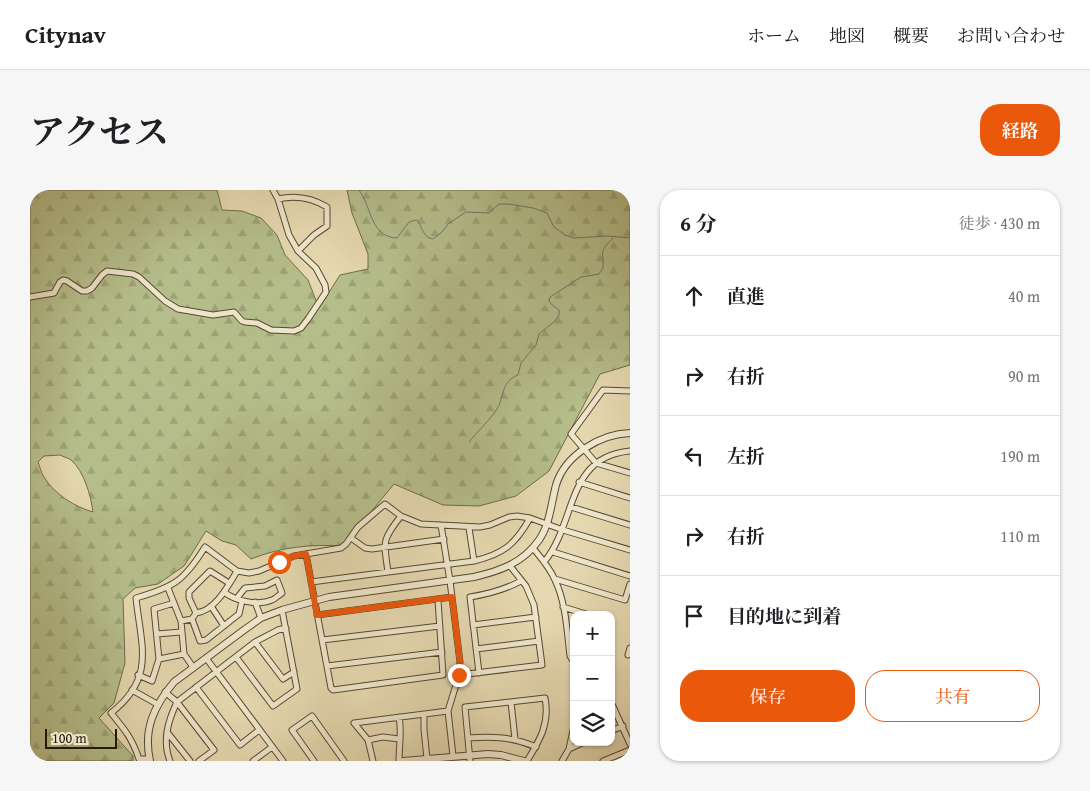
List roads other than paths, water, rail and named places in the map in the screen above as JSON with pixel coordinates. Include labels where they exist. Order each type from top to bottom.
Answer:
[{"type":"street","points":[[30,297],[54,293],[63,280],[82,291],[87,291],[107,271],[113,271],[139,277],[165,301],[178,309],[214,315],[234,312],[242,321],[257,324],[271,330],[294,331],[301,328],[326,292],[322,278],[316,268],[298,251],[289,235],[278,198],[273,190]]},
{"type":"street","points":[[278,198],[306,198],[318,201],[327,207],[327,226],[298,251]]},
{"type":"street","points":[[630,391],[603,390],[571,434],[596,463],[630,473]]},
{"type":"street","points":[[630,433],[609,436],[585,449],[570,460],[557,482],[547,524],[533,548],[510,566],[494,573],[450,581],[314,600],[262,618],[193,667],[165,692],[151,718],[149,731],[150,760],[139,759],[137,749],[128,734],[111,713],[125,702],[132,690],[144,658],[136,598],[168,588],[181,579],[190,570],[204,547],[238,571],[248,573],[259,571],[289,558],[340,548],[358,528],[385,504],[401,516],[421,524],[469,528],[490,525],[509,517],[517,516],[530,518],[547,524],[563,530],[630,550]]},
{"type":"street","points":[[544,562],[552,552],[563,530],[579,482],[596,463],[614,454],[630,451]]},
{"type":"street","points":[[579,482],[630,498]]},
{"type":"street","points":[[571,507],[630,524]]},
{"type":"street","points":[[388,572],[385,538],[401,516]]},
{"type":"street","points":[[311,582],[474,561],[491,557],[517,539],[530,518]]},
{"type":"street","points":[[442,525],[460,662],[459,675],[448,711],[453,756]]},
{"type":"street","points":[[469,528],[474,561]]},
{"type":"street","points":[[351,538],[365,548],[372,549],[444,539]]},
{"type":"street","points":[[533,548],[555,579],[563,607],[570,656]]},
{"type":"street","points":[[552,552],[630,576]]},
{"type":"street","points":[[306,554],[333,690],[443,675],[438,600]]},
{"type":"street","points":[[459,675],[542,665],[536,617],[530,595],[510,566]]},
{"type":"street","points":[[196,613],[189,598],[189,592],[210,571],[229,583]]},
{"type":"street","points":[[181,621],[192,619],[196,613],[202,612],[211,606],[224,592],[238,571]]},
{"type":"street","points":[[555,579],[626,600],[630,584]]},
{"type":"street","points":[[192,619],[200,641],[206,640],[239,614],[239,599],[245,588],[265,586],[277,580],[282,593],[272,600],[255,602],[239,599],[229,596],[224,592]]},
{"type":"street","points":[[479,673],[470,597],[492,594],[521,581]]},
{"type":"street","points":[[168,588],[181,621],[184,654],[193,667]]},
{"type":"street","points":[[317,615],[452,597]]},
{"type":"street","points":[[255,602],[262,618]]},
{"type":"street","points":[[138,675],[152,681],[159,659],[154,609],[174,603]]},
{"type":"street","points":[[211,606],[224,626]]},
{"type":"street","points":[[563,607],[576,611]]},
{"type":"street","points":[[236,656],[273,706],[297,689],[282,610]]},
{"type":"street","points":[[473,625],[536,617]]},
{"type":"street","points":[[322,640],[440,626]]},
{"type":"street","points":[[170,761],[167,751],[167,732],[171,714],[177,702],[255,642],[286,628]]},
{"type":"street","points":[[158,634],[181,632]]},
{"type":"street","points":[[476,649],[539,641]]},
{"type":"street","points":[[255,642],[283,679],[294,672]]},
{"type":"street","points":[[630,648],[628,655],[630,654]]},
{"type":"street","points":[[327,666],[442,652]]},
{"type":"street","points":[[159,659],[184,654]]},
{"type":"street","points":[[206,658],[283,761]]},
{"type":"street","points":[[196,687],[240,745],[260,730]]},
{"type":"street","points":[[132,690],[157,704]]},
{"type":"street","points":[[165,692],[177,702],[214,750],[199,761]]},
{"type":"street","points":[[403,761],[453,756],[470,758],[501,755],[526,761],[545,729],[547,718],[545,698],[465,707],[470,758]]},
{"type":"street","points":[[511,702],[515,739]]},
{"type":"street","points":[[615,710],[630,744]]},
{"type":"street","points":[[373,761],[368,740],[354,723],[424,716],[448,711]]},
{"type":"street","points":[[314,761],[292,730],[312,716],[342,760]]},
{"type":"street","points":[[424,716],[428,759]]},
{"type":"street","points":[[399,717],[402,732],[399,739],[399,761]]},
{"type":"street","points":[[615,729],[622,726]]},
{"type":"street","points":[[167,732],[190,761]]},
{"type":"street","points":[[368,740],[383,737],[399,739]]},
{"type":"street","points":[[468,738],[515,739],[536,747]]},
{"type":"street","points":[[562,761],[570,744]]},
{"type":"street","points":[[569,748],[574,746]]},
{"type":"street","points":[[253,761],[272,747]]},
{"type":"street","points":[[603,761],[630,750]]},
{"type":"waterway","points":[[359,190],[377,227],[388,236],[397,238],[409,222],[416,220],[425,235],[433,239],[448,224],[466,212],[489,213],[499,204],[533,208],[547,213],[554,227],[565,235],[574,238],[608,236],[630,238]]},
{"type":"waterway","points":[[469,442],[495,412],[501,401],[505,386],[512,378],[518,375],[521,363],[536,345],[539,334],[555,321],[559,315],[559,310],[549,301],[550,297],[581,277],[599,274],[603,268],[605,246],[613,238]]}]
